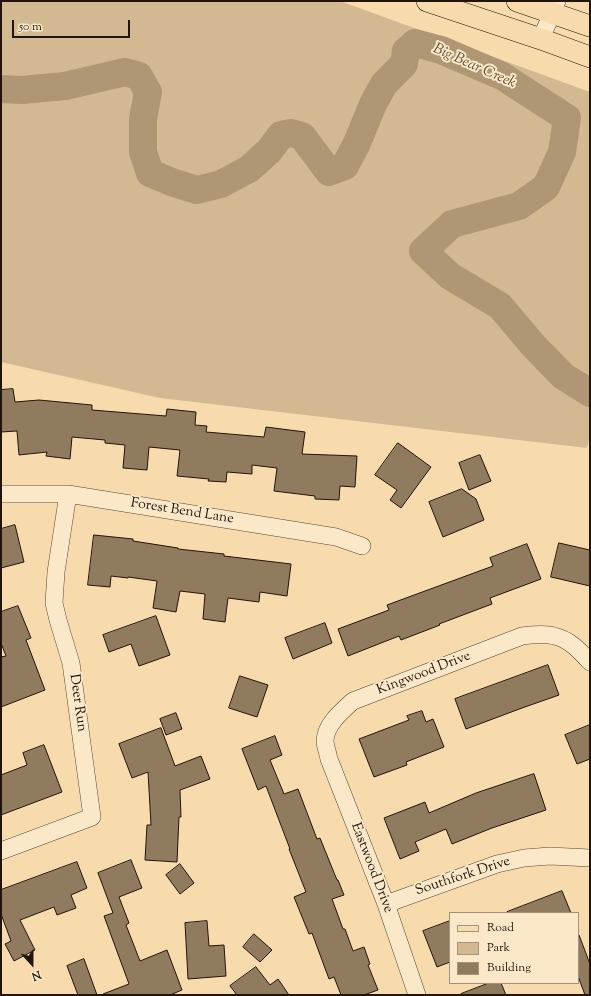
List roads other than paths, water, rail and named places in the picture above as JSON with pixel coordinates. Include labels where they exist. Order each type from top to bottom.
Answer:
[{"type":"main road","points":[[427,1],[590,57]]},
{"type":"main road","points":[[517,1],[554,7],[590,26]]},
{"type":"street","points":[[541,39],[554,7]]},
{"type":"street","name":"Forest Bend Lane","points":[[1,494],[68,494],[336,537],[362,546]]},
{"type":"street","name":"Deer Run","points":[[1,851],[92,817],[71,663],[54,603],[56,572],[68,494]]},
{"type":"street","name":"Kingwood Drive","points":[[325,741],[326,734],[334,720],[353,701],[522,636],[554,636],[571,643],[590,662]]},
{"type":"street","name":"Eastwood Drive","points":[[325,741],[329,759],[386,904],[417,995]]},
{"type":"street","name":"Southfork Drive","points":[[386,904],[497,864],[524,858],[550,856],[590,858]]},
{"type":"waterway","name":"Big Bear Creek","points":[[1,89],[22,90],[65,86],[125,72],[139,76],[148,92],[143,119],[143,152],[150,173],[174,183],[197,190],[221,184],[249,169],[269,151],[281,135],[291,133],[302,136],[329,172],[345,166],[357,143],[373,104],[384,84],[404,64],[406,51],[415,43],[441,50],[502,76],[567,118],[562,152],[546,187],[519,206],[452,224],[423,251],[450,276],[500,306],[533,345],[563,376],[590,393]]}]
